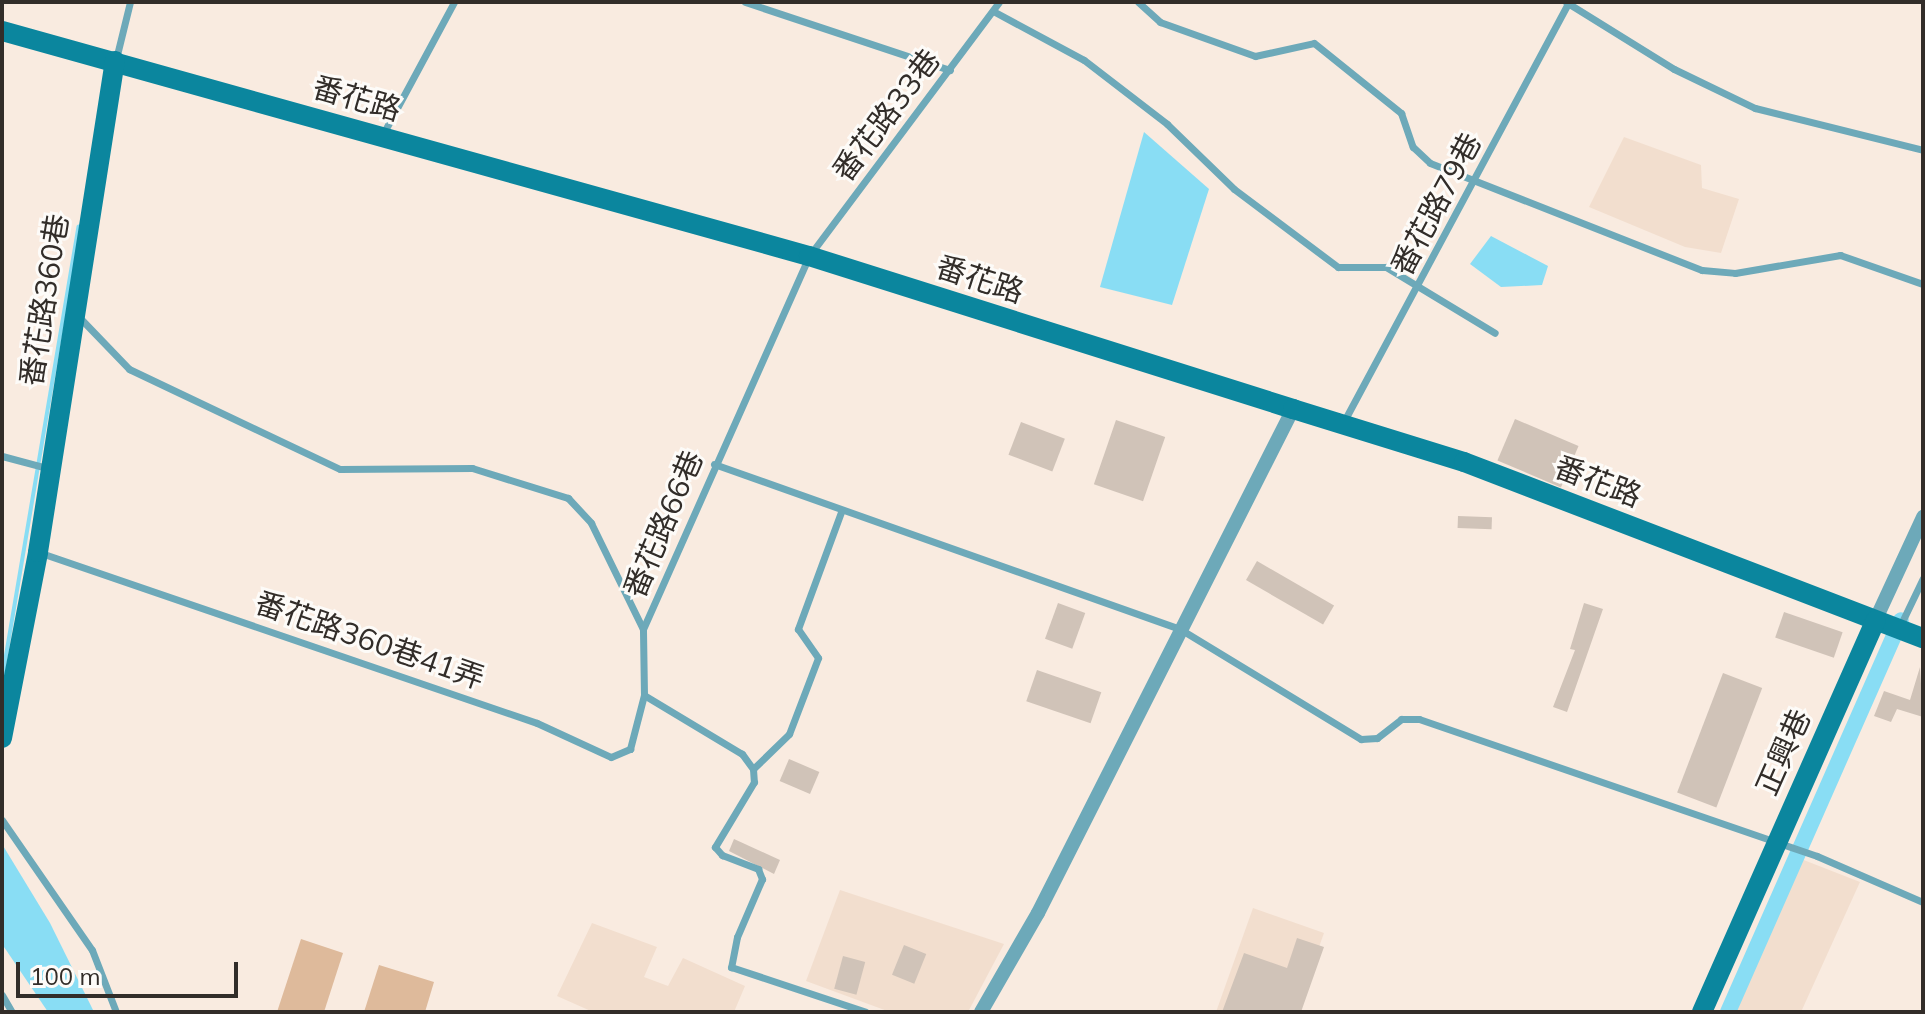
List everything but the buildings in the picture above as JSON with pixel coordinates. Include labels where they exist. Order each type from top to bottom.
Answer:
[{"type":"main road","name":"番花路","points":[[2,31],[809,256],[1464,462],[1923,638]]},
{"type":"main road","name":"番花路360巷","points":[[2,738],[38,552],[47,468],[115,61]]},
{"type":"main road","name":"正興巷","points":[[1702,1012],[1875,621]]},
{"type":"street","points":[[981,1012],[1038,913],[1293,409]]},
{"type":"street","name":"正興巷","points":[[1875,621],[1923,517]]},
{"type":"lane","points":[[115,61],[130,2]]},
{"type":"lane","points":[[382,136],[454,2]]},
{"type":"lane","points":[[745,2],[950,70]]},
{"type":"lane","name":"番花路33巷","points":[[809,256],[999,2]]},
{"type":"lane","points":[[1138,2],[1160,22],[1255,56],[1314,43],[1401,113],[1413,147],[1430,163],[1702,270],[1735,273],[1840,255],[1923,284]]},
{"type":"lane","name":"番花路79巷","points":[[1341,425],[1476,182],[1568,3],[1674,69],[1755,108],[1923,150]]},
{"type":"lane","points":[[993,11],[1084,60],[1167,124],[1234,189],[1338,267],[1386,267],[1495,333]]},
{"type":"lane","name":"番花路66巷","points":[[644,695],[643,629],[809,256]]},
{"type":"lane","points":[[73,310],[129,369],[340,469],[472,468],[568,498],[591,523],[643,629]]},
{"type":"lane","points":[[2,456],[47,468]]},
{"type":"lane","points":[[714,464],[841,512],[1180,629],[1361,739],[1377,738],[1401,719],[1419,719],[1775,843],[1923,902]]},
{"type":"lane","points":[[753,769],[789,734],[818,658],[798,629],[841,512]]},
{"type":"lane","name":"番花路360巷41弄","points":[[38,552],[537,723],[611,757],[630,749],[644,695]]},
{"type":"lane","points":[[1899,628],[1923,578]]},
{"type":"lane","points":[[644,695],[742,754],[753,769],[754,782],[715,847],[722,855],[758,869],[762,879],[737,937],[731,967],[866,1012]]},
{"type":"lane","points":[[2,820],[92,950],[116,1012]]},
{"type":"lane","points":[[2,995],[12,1012]]},
{"type":"shaded area","points":[[1624,137],[1701,165],[1702,188],[1739,199],[1721,253],[1685,247],[1589,207]]},
{"type":"shaded area","points":[[1796,857],[1860,882],[1801,1012],[1726,1012]]},
{"type":"shaded area","points":[[840,890],[1004,944],[968,1012],[890,1012],[806,981]]},
{"type":"shaded area","points":[[1253,908],[1324,933],[1296,1012],[1216,1012]]},
{"type":"shaded area","points":[[592,923],[657,947],[644,977],[668,986],[683,958],[745,986],[734,1012],[593,1012],[557,996]]},
{"type":"shaded area","points":[[301,939],[343,953],[324,1012],[277,1012]]},
{"type":"shaded area","points":[[379,965],[434,982],[425,1012],[364,1012]]},
{"type":"water","points":[[1144,132],[1209,189],[1172,305],[1100,287]]},
{"type":"water","points":[[1491,236],[1548,266],[1542,285],[1501,287],[1470,264]]},
{"type":"water","points":[[2,844],[50,923],[94,1012],[48,1012],[2,944]]},
{"type":"waterway","points":[[2,679],[79,226]]},
{"type":"waterway","points":[[1728,1012],[1901,620]]}]
